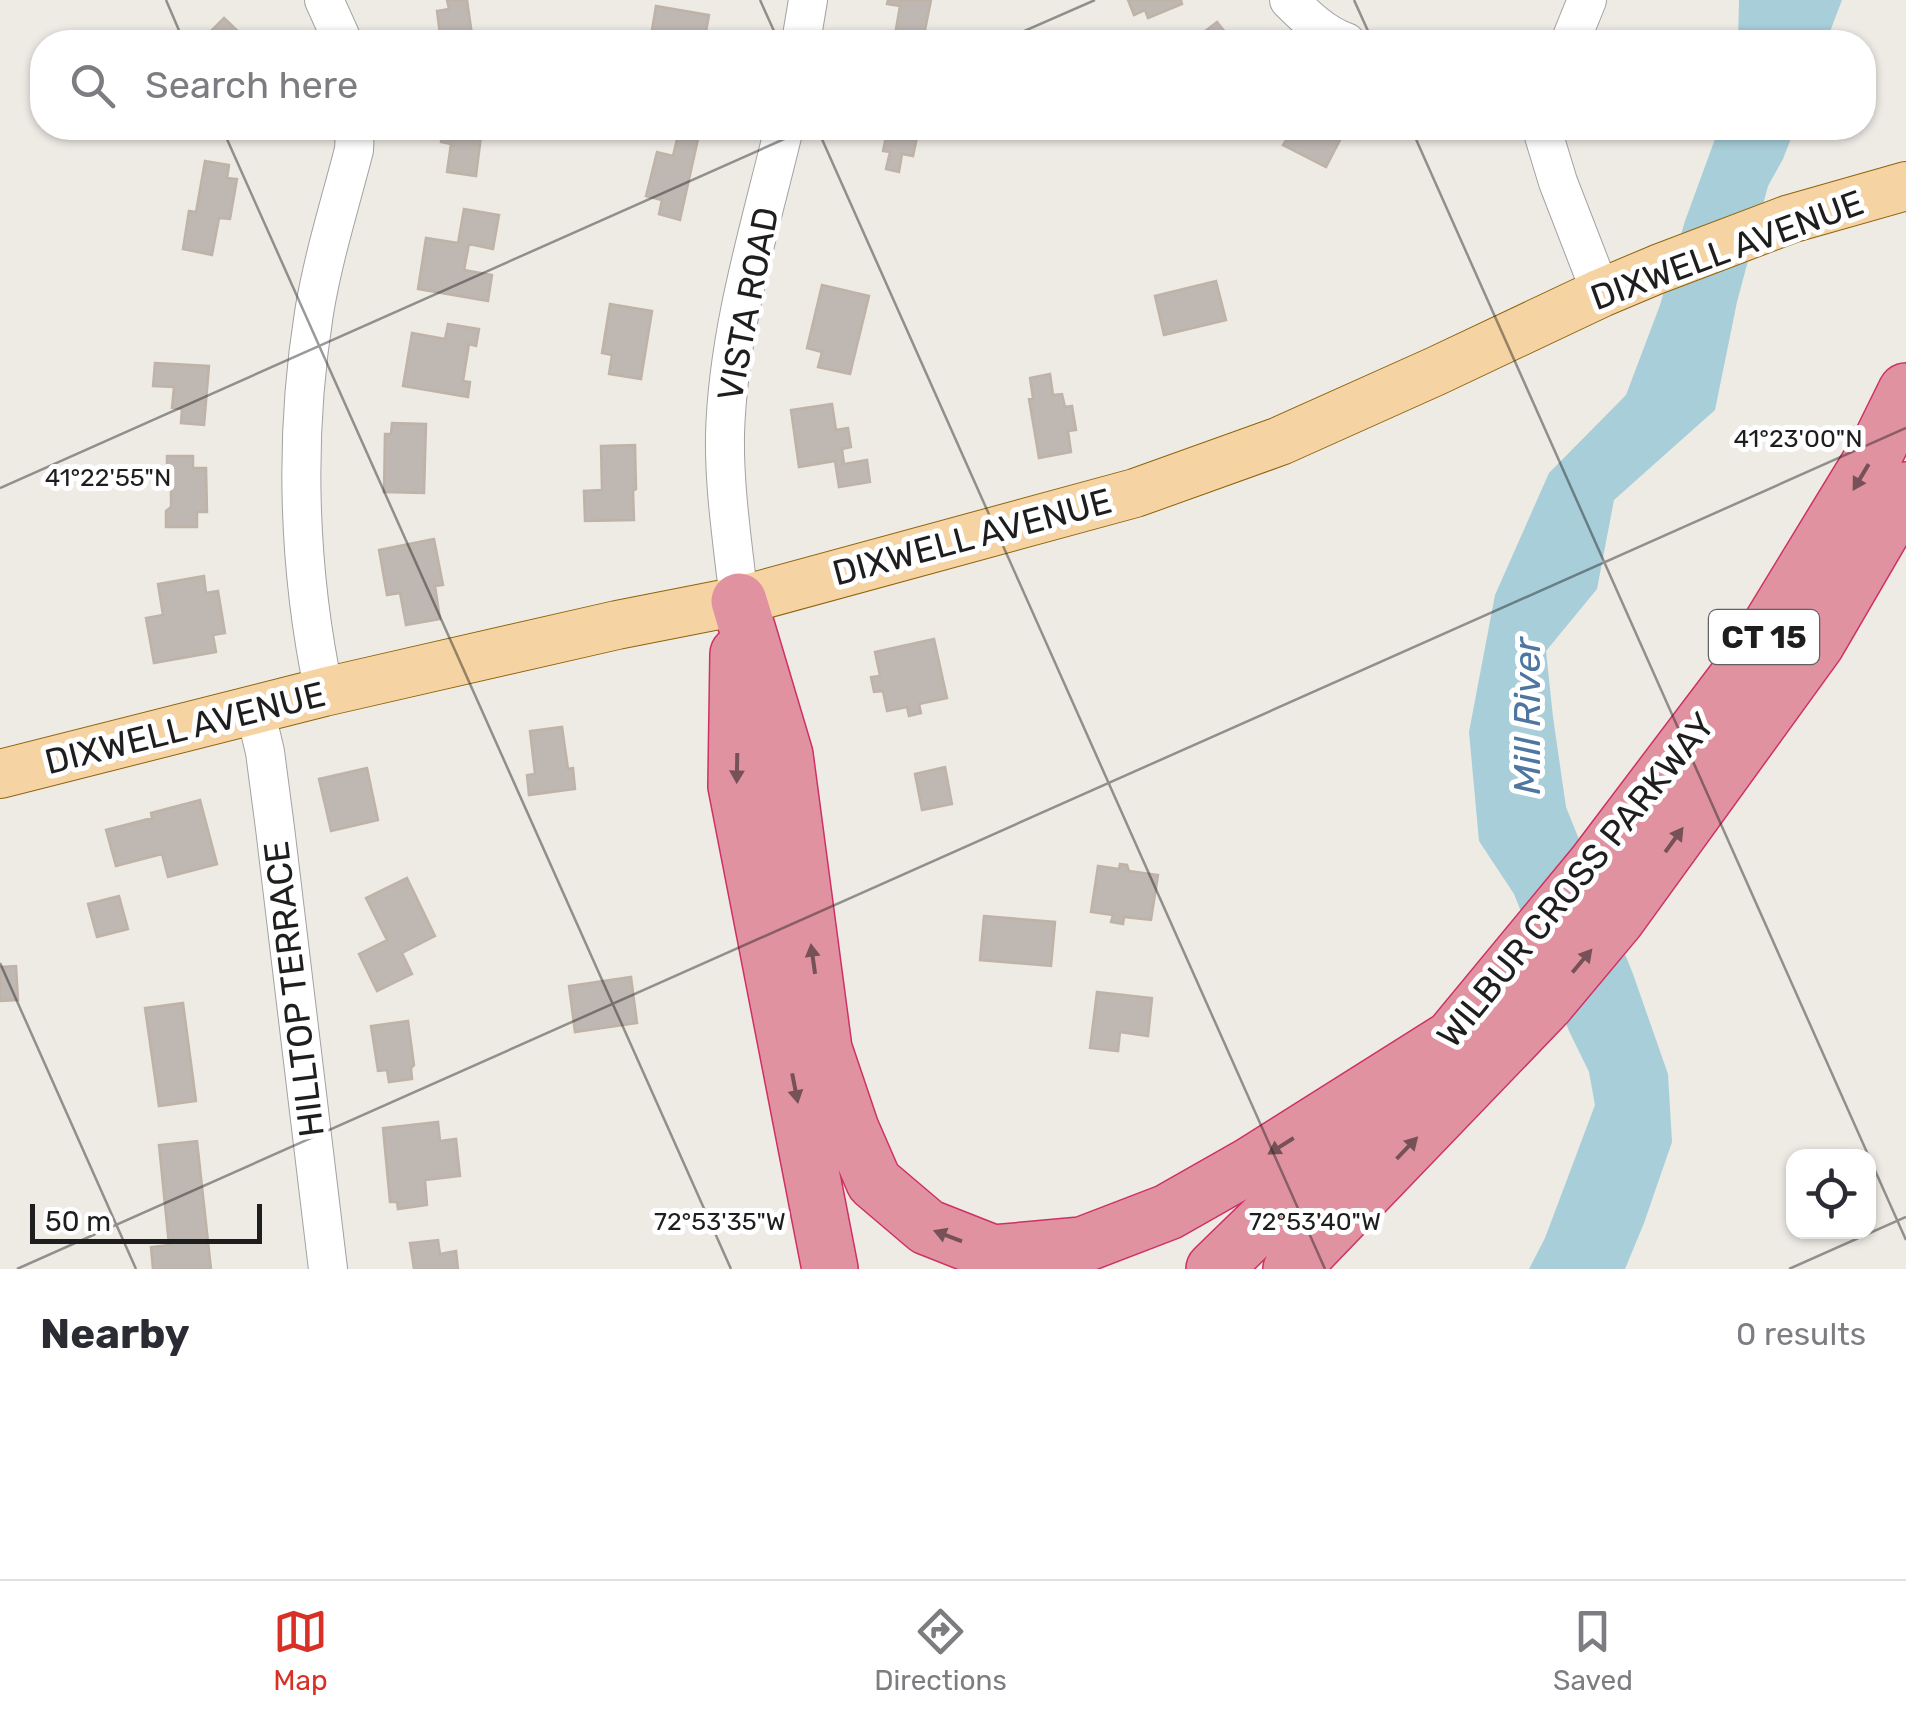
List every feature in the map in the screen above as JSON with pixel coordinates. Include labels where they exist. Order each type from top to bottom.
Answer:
[{"type":"highway","name":"WILBUR CROSS PARKWAY","points":[[1214,1269],[1452,1038],[1595,865],[1747,664],[1875,454],[1906,391]]},
{"type":"highway","name":"WILBUR CROSS PARKWAY","points":[[1291,1269],[1546,1004],[1617,919],[1817,643],[1906,490]]},
{"type":"highway","points":[[739,601],[785,755],[824,1049],[850,1129],[874,1182],[927,1227],[993,1253],[1082,1245],[1168,1212],[1452,1038]]},
{"type":"highway","points":[[739,601],[736,786],[830,1269]]},
{"type":"main road","name":"DIXWELL AVENUE","points":[[0,774],[324,692],[739,601],[1066,514],[1178,479],[1315,425],[1669,265],[1790,219],[1906,186]]},
{"type":"street","points":[[324,0],[338,30]]},
{"type":"street","points":[[803,30],[808,0]]},
{"type":"street","points":[[1289,0],[1324,30]]},
{"type":"street","points":[[1575,30],[1587,0]]},
{"type":"street","points":[[324,692],[303,534],[302,420],[314,311],[354,140]]},
{"type":"street","name":"VISTA ROAD","points":[[739,601],[726,486],[725,432],[732,354],[781,140]]},
{"type":"street","points":[[1545,140],[1601,293]]},
{"type":"street","name":"HILLTOP TERRACE","points":[[255,710],[275,828],[328,1269]]},
{"type":"water","points":[[1739,0],[1842,0],[1831,30],[1738,30]]},
{"type":"water","name":"Mill River","points":[[1715,140],[1790,140],[1768,186],[1737,302],[1715,410],[1614,500],[1597,589],[1546,651],[1566,807],[1668,1074],[1672,1142],[1625,1269],[1529,1269],[1545,1238],[1595,1105],[1589,1072],[1514,894],[1479,841],[1469,732],[1495,595],[1549,473],[1626,395],[1660,305]]},
{"type":"building","points":[[447,0],[467,0],[471,30],[439,30],[437,11],[449,9]]},
{"type":"building","points":[[888,0],[931,0],[925,30],[896,30],[900,6],[887,4]]},
{"type":"building","points":[[1128,0],[1181,0],[1182,4],[1148,18],[1145,10],[1134,15]]},
{"type":"building","points":[[656,6],[709,15],[706,30],[652,30]]},
{"type":"building","points":[[224,18],[236,30],[212,30]]},
{"type":"building","points":[[1217,22],[1223,30],[1207,30]]},
{"type":"building","points":[[480,140],[476,176],[447,172],[451,144],[441,142]]},
{"type":"building","points":[[677,140],[698,140],[680,220],[659,214],[662,200],[646,196],[657,152],[673,156]]},
{"type":"building","points":[[885,140],[916,140],[913,156],[902,154],[899,172],[886,169],[890,152],[883,151]]},
{"type":"building","points":[[1286,140],[1340,140],[1326,167],[1283,145]]},
{"type":"building","points":[[205,161],[229,165],[227,178],[237,179],[230,219],[219,218],[212,255],[183,249],[189,211],[196,212]]},
{"type":"building","points":[[464,209],[499,215],[493,249],[469,244],[464,270],[492,275],[488,301],[418,289],[426,238],[458,243]]},
{"type":"building","points":[[1216,281],[1226,320],[1164,335],[1155,296]]},
{"type":"building","points":[[822,285],[869,296],[850,374],[818,367],[822,352],[807,348]]},
{"type":"building","points":[[610,304],[652,311],[641,379],[609,374],[612,355],[602,353]]},
{"type":"building","points":[[448,324],[479,329],[476,346],[469,344],[463,381],[470,382],[468,397],[403,386],[412,333],[445,339]]},
{"type":"building","points":[[155,363],[209,366],[204,425],[181,423],[182,409],[172,408],[174,387],[153,386]]},
{"type":"building","points":[[1050,374],[1053,395],[1062,394],[1065,407],[1072,406],[1076,430],[1068,431],[1071,452],[1039,458],[1029,399],[1033,398],[1030,378]]},
{"type":"building","points":[[832,404],[836,430],[848,428],[851,447],[842,449],[844,464],[867,460],[870,482],[839,487],[835,461],[799,467],[791,410]]},
{"type":"building","points":[[392,423],[426,424],[424,493],[384,492],[385,434],[391,434]]},
{"type":"building","points":[[635,445],[634,520],[585,521],[584,491],[602,490],[601,446]]},
{"type":"building","points":[[167,456],[193,456],[193,468],[206,468],[207,512],[197,512],[197,527],[166,527],[166,511],[171,507]]},
{"type":"building","points":[[434,539],[443,585],[435,586],[440,619],[406,625],[400,593],[387,595],[379,550]]},
{"type":"building","points":[[204,576],[206,593],[218,591],[225,633],[213,635],[216,652],[154,663],[146,618],[163,615],[158,584]]},
{"type":"building","points":[[934,639],[947,698],[919,704],[921,713],[909,716],[907,707],[887,711],[883,691],[874,692],[871,677],[880,676],[875,652]]},
{"type":"building","points":[[562,727],[575,789],[529,795],[527,775],[535,774],[530,731]]},
{"type":"building","points":[[945,767],[952,804],[922,810],[915,774]]},
{"type":"building","points":[[367,768],[378,820],[331,831],[319,779]]},
{"type":"building","points":[[200,800],[217,864],[168,877],[162,854],[116,866],[106,830]]},
{"type":"building","points":[[1120,864],[1127,865],[1129,871],[1158,875],[1151,920],[1124,917],[1123,924],[1111,922],[1113,915],[1091,912],[1098,866],[1119,869]]},
{"type":"building","points":[[407,878],[435,936],[402,953],[412,974],[377,991],[359,954],[387,940],[366,898]]},
{"type":"building","points":[[119,896],[128,929],[97,937],[88,904]]},
{"type":"building","points":[[984,916],[1055,922],[1051,966],[980,960]]},
{"type":"building","points":[[16,966],[18,1000],[0,1001],[0,967]]},
{"type":"building","points":[[631,977],[637,1023],[575,1032],[569,986]]},
{"type":"building","points":[[1097,992],[1152,998],[1148,1036],[1120,1032],[1118,1051],[1090,1048]]},
{"type":"building","points":[[183,1003],[196,1101],[159,1106],[145,1008]]},
{"type":"building","points":[[408,1021],[412,1079],[389,1082],[387,1070],[378,1071],[371,1026]]},
{"type":"building","points":[[438,1122],[440,1141],[456,1139],[460,1176],[425,1180],[427,1205],[398,1209],[397,1202],[390,1202],[383,1128]]},
{"type":"building","points":[[197,1141],[211,1269],[153,1269],[151,1247],[169,1245],[159,1145]]},
{"type":"building","points":[[438,1240],[440,1254],[456,1251],[458,1269],[414,1269],[410,1243]]}]
